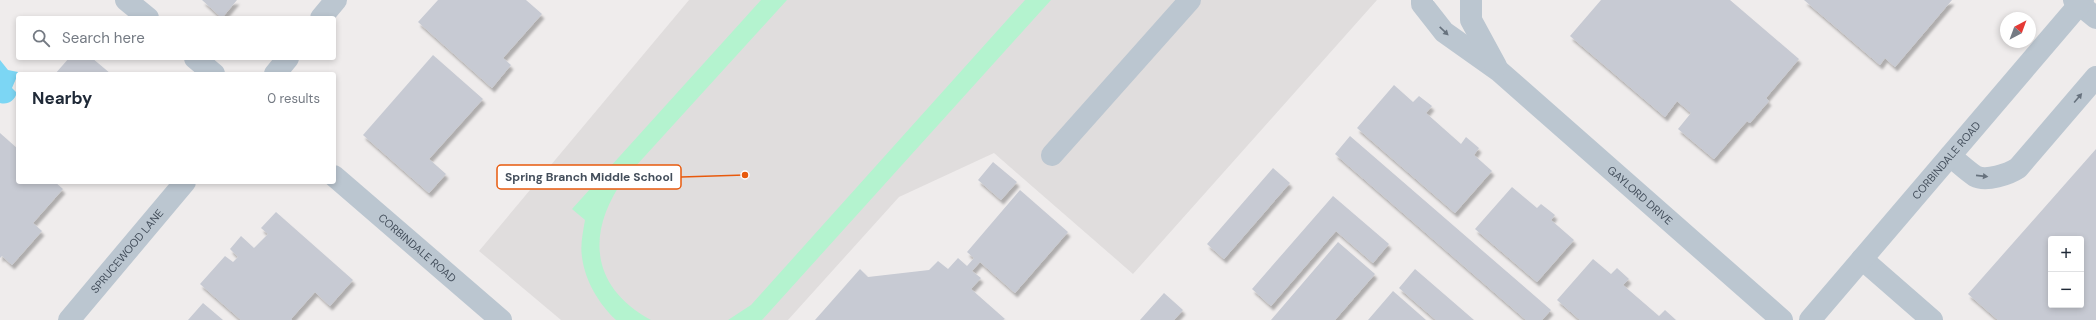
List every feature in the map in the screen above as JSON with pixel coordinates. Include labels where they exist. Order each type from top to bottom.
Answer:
[{"type":"street","points":[[126,0],[146,16]]},
{"type":"street","points":[[323,16],[336,0]]},
{"type":"street","points":[[1052,155],[1190,0]]},
{"type":"street","name":"GAYLORD DRIVE","points":[[1422,0],[1422,4],[1444,32],[1499,71],[1782,320]]},
{"type":"street","name":"GAYLORD DRIVE","points":[[1471,0],[1471,20],[1499,71]]},
{"type":"street","points":[[2079,1],[2096,18]]},
{"type":"street","name":"CORBINDALE ROAD","points":[[1810,320],[1950,156],[2079,1]]},
{"type":"street","points":[[197,60],[212,72]]},
{"type":"street","points":[[277,72],[286,60]]},
{"type":"street","points":[[1950,156],[1977,177],[1987,177],[2010,173],[2018,168],[2096,77]]},
{"type":"street","name":"CORBINDALE ROAD","points":[[336,178],[501,320]]},
{"type":"street","name":"SPRUCEWOOD LANE","points":[[69,320],[183,184]]},
{"type":"street","points":[[1862,259],[1932,320]]},
{"type":"shaded area","points":[[689,0],[1377,0],[1133,274],[994,153],[899,197],[788,320],[561,320],[479,251]]},
{"type":"green space","points":[[761,0],[787,0],[624,179],[612,199],[604,219],[600,238],[600,257],[606,275],[616,292],[631,307],[651,320],[616,320],[604,307],[594,292],[586,275],[581,248],[585,220],[572,209]]},
{"type":"green space","points":[[1025,0],[1051,0],[762,320],[728,320],[751,305]]},
{"type":"water","points":[[0,60],[8,70],[18,72],[16,72],[16,79],[12,88],[16,92],[16,95],[8,103],[0,103]]},
{"type":"building","points":[[202,0],[237,0],[224,16],[220,16]]},
{"type":"building","points":[[438,0],[526,0],[542,14],[503,58],[511,65],[492,88],[418,22]]},
{"type":"building","points":[[1601,0],[1730,0],[1799,59],[1766,98],[1769,101],[1750,123],[1747,121],[1714,159],[1678,129],[1691,113],[1677,101],[1665,117],[1570,36]]},
{"type":"building","points":[[1804,0],[1952,0],[1895,67],[1885,58],[1880,65]]},
{"type":"building","points":[[433,55],[483,99],[429,159],[446,174],[429,193],[363,135]]},
{"type":"building","points":[[67,60],[94,60],[109,72],[57,72]]},
{"type":"building","points":[[1394,85],[1413,102],[1419,96],[1432,106],[1426,113],[1461,144],[1466,137],[1479,148],[1474,155],[1492,171],[1455,213],[1357,128]]},
{"type":"building","points":[[0,133],[16,147],[16,184],[57,184],[63,189],[33,223],[42,231],[12,265],[2,256],[0,258]]},
{"type":"building","points":[[1350,136],[1551,310],[1542,320],[1526,320],[1335,154]]},
{"type":"building","points":[[2096,149],[2096,320],[1998,320],[1968,294]]},
{"type":"building","points":[[993,162],[1017,182],[1001,200],[978,180]]},
{"type":"building","points":[[1273,168],[1290,183],[1224,259],[1207,244]]},
{"type":"building","points":[[1512,187],[1537,208],[1541,204],[1555,215],[1551,220],[1574,240],[1537,282],[1475,229]]},
{"type":"building","points":[[1020,190],[1068,232],[1015,293],[980,262],[972,271],[981,278],[971,289],[1005,319],[815,320],[860,269],[868,277],[929,270],[938,261],[948,269],[958,258],[967,266],[974,258],[967,252]]},
{"type":"building","points":[[1333,196],[1389,244],[1373,263],[1336,231],[1271,306],[1252,289]]},
{"type":"building","points":[[276,212],[353,280],[330,306],[315,292],[291,319],[292,320],[241,320],[200,284],[225,256],[233,262],[238,257],[230,249],[241,236],[254,248],[268,234],[261,228]]},
{"type":"building","points":[[1338,242],[1375,274],[1335,320],[1271,320]]},
{"type":"building","points":[[1593,259],[1611,274],[1617,268],[1629,279],[1623,285],[1659,316],[1665,310],[1676,320],[1580,320],[1557,300]]},
{"type":"building","points":[[1415,269],[1474,320],[1436,320],[1399,288]]},
{"type":"building","points":[[1393,291],[1426,320],[1368,320]]},
{"type":"building","points":[[1164,293],[1183,310],[1174,320],[1140,320]]},
{"type":"building","points":[[203,303],[223,320],[188,320]]},
{"type":"place","name":"Spring Branch Middle School","points":[[745,175]]}]
